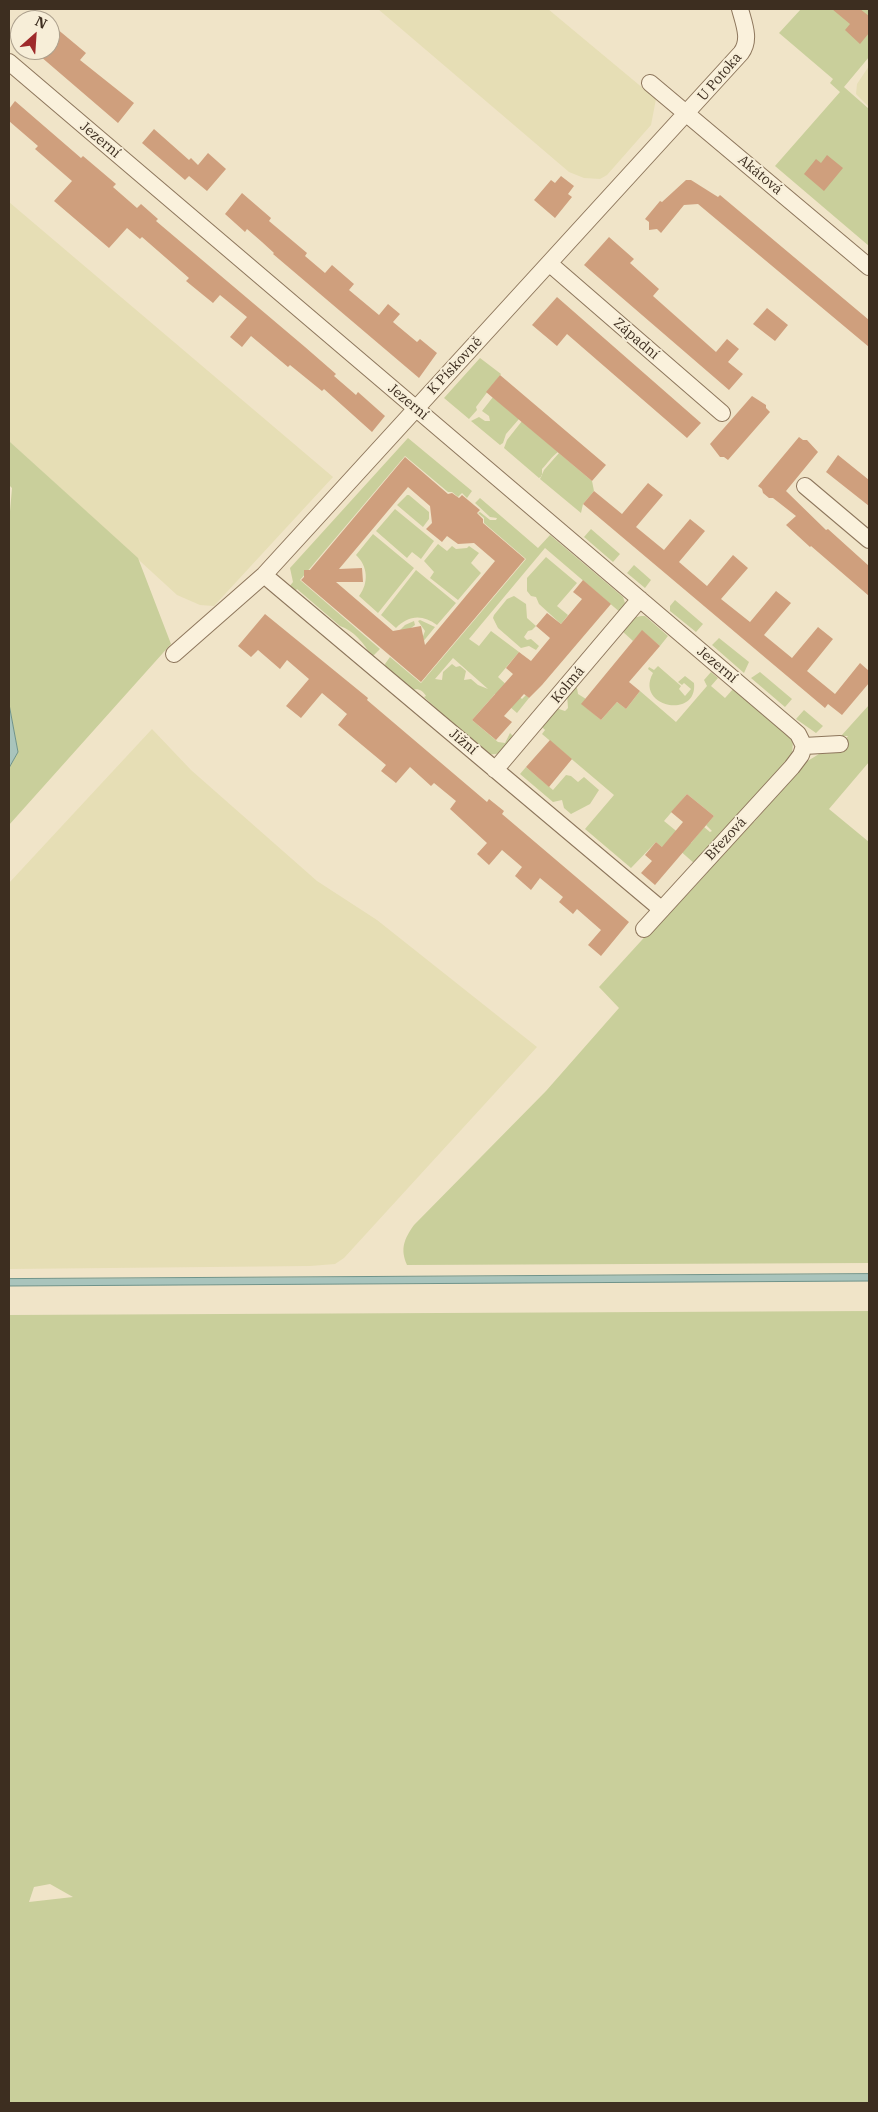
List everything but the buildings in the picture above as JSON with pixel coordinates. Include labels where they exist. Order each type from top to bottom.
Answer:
[{"type":"street","name":"U Potoka","points":[[687,114],[745,49],[747,37],[740,9]]},
{"type":"street","name":"Jezerní","points":[[9,62],[790,727],[798,734],[804,746]]},
{"type":"street","name":"Akátová","points":[[650,82],[869,267]]},
{"type":"street","name":"K Pískovně","points":[[174,654],[264,575],[687,114]]},
{"type":"street","name":"Západní","points":[[550,264],[722,413]]},
{"type":"street","points":[[805,486],[869,540]]},
{"type":"street","name":"Jižní","points":[[264,575],[661,910]]},
{"type":"street","name":"Kolmá","points":[[495,770],[640,599]]},
{"type":"street","points":[[804,746],[840,744]]},
{"type":"street","name":"Březová","points":[[644,929],[792,767],[801,756],[804,746]]},
{"type":"shaded area","points":[[378,9],[548,9],[656,99],[651,125],[607,175],[600,179],[584,178],[569,172]]},
{"type":"shaded area","points":[[869,66],[869,107],[856,94],[857,84]]},
{"type":"shaded area","points":[[9,202],[333,477],[214,606],[200,605],[177,595],[9,441]]},
{"type":"shaded area","points":[[152,729],[191,770],[317,881],[377,920],[537,1047],[344,1258],[335,1264],[310,1266],[9,1269],[9,883]]},
{"type":"green space","points":[[801,9],[869,9],[869,57],[844,87],[869,109],[869,246],[775,166],[840,92],[830,83],[833,79],[779,33]]},
{"type":"green space","points":[[480,358],[501,374],[469,419],[444,398]]},
{"type":"green space","points":[[493,397],[519,419],[506,434],[503,443],[500,445],[471,421],[479,417],[485,421],[490,421],[489,416],[482,411]]},
{"type":"green space","points":[[522,421],[558,452],[542,469],[542,476],[539,478],[504,448],[507,440]]},
{"type":"green space","points":[[408,438],[472,491],[467,498],[462,493],[458,497],[452,492],[448,492],[405,456],[300,580],[380,649],[371,656],[354,634],[340,626],[297,589],[294,592],[289,587],[293,582],[290,568]]},
{"type":"green space","points":[[9,441],[138,558],[171,644],[9,825],[9,768],[18,752],[9,704],[9,523],[12,488],[9,485]]},
{"type":"green space","points":[[559,453],[592,481],[594,491],[583,504],[581,513],[540,479],[544,470]]},
{"type":"green space","points":[[407,495],[429,512],[429,519],[423,527],[397,505]]},
{"type":"green space","points":[[480,498],[538,548],[550,535],[623,597],[625,603],[621,613],[545,548],[469,639],[479,646],[491,631],[519,652],[498,677],[522,699],[526,695],[529,698],[517,713],[495,694],[472,720],[498,742],[505,743],[510,733],[515,738],[504,750],[497,754],[489,754],[439,715],[438,710],[424,697],[426,696],[423,693],[419,690],[413,690],[386,668],[385,664],[390,657],[421,683],[526,559],[484,523],[484,518],[478,513],[480,512],[490,520],[496,520],[497,518],[490,517],[475,503]],"holes":[[[453,658],[488,689],[478,685],[471,679],[464,680],[466,671],[460,666],[456,667],[452,664],[443,672],[442,680],[435,679]]]},
{"type":"green space","points":[[395,509],[434,541],[421,559],[412,552],[407,558],[376,531]]},
{"type":"green space","points":[[591,529],[620,554],[613,562],[584,537]]},
{"type":"green space","points":[[373,534],[414,568],[378,613],[359,596],[366,580],[366,575],[363,564],[356,555]]},
{"type":"green space","points":[[438,544],[447,551],[452,546],[456,549],[469,546],[479,553],[471,563],[481,573],[458,600],[430,578],[434,572],[424,561]]},
{"type":"green space","points":[[546,557],[577,583],[557,606],[568,615],[561,624],[539,604],[536,597],[531,596],[527,591],[527,578]]},
{"type":"green space","points":[[634,565],[651,580],[645,588],[627,573]]},
{"type":"green space","points":[[416,570],[456,603],[437,625],[426,619],[411,618],[396,628],[381,615]]},
{"type":"green space","points":[[514,596],[526,604],[527,618],[536,626],[528,631],[524,637],[527,640],[531,639],[539,646],[536,650],[529,646],[521,648],[498,628],[493,618],[507,599]]},
{"type":"green space","points":[[675,600],[703,624],[696,632],[670,611],[670,606]]},
{"type":"green space","points":[[645,616],[668,636],[660,646],[642,631],[633,641],[622,631],[633,618]]},
{"type":"green space","points":[[420,620],[435,627],[422,643],[399,631],[405,625],[414,621],[415,625],[411,628],[422,639],[425,631],[418,621]]},
{"type":"green space","points":[[719,638],[749,662],[744,673],[712,645]]},
{"type":"green space","points":[[658,666],[681,686],[679,689],[685,696],[691,689],[684,683],[682,685],[678,682],[685,676],[694,683],[693,695],[687,702],[678,705],[668,705],[659,701],[652,694],[649,685],[653,673],[648,669],[649,667],[654,670]]},
{"type":"green space","points":[[711,672],[718,678],[711,686],[725,698],[733,689],[793,740],[792,756],[695,864],[669,841],[663,848],[656,842],[631,868],[585,829],[614,795],[542,734],[545,730],[541,726],[556,708],[565,711],[568,708],[567,695],[574,688],[577,688],[578,694],[586,699],[582,704],[601,720],[617,702],[626,709],[640,691],[676,722],[707,686],[704,680]],"holes":[[[687,794],[714,816],[706,825],[712,831],[710,832],[704,827],[691,843],[664,821]]]},
{"type":"green space","points":[[760,672],[792,699],[785,707],[751,678]]},
{"type":"green space","points":[[869,705],[869,762],[829,809],[869,842],[869,1263],[407,1265],[404,1244],[414,1225],[546,1091],[619,1008],[599,987],[683,895],[687,895],[707,873],[708,868],[750,822],[754,822],[806,762],[819,754],[833,753],[848,736],[841,736]]},
{"type":"green space","points":[[804,710],[823,726],[816,733],[796,719]]},
{"type":"green space","points":[[526,767],[553,790],[566,775],[571,776],[578,782],[584,777],[599,790],[590,804],[571,814],[564,808],[562,800],[553,802],[520,774]]},
{"type":"green space","points":[[869,1311],[869,2103],[9,2103],[9,1315]],"holes":[[[50,1884],[73,1897],[29,1902],[34,1887]]]},
{"type":"water","points":[[9,704],[18,752],[9,768]]},
{"type":"water","points":[[869,1274],[869,1281],[9,1286],[9,1279]]}]
